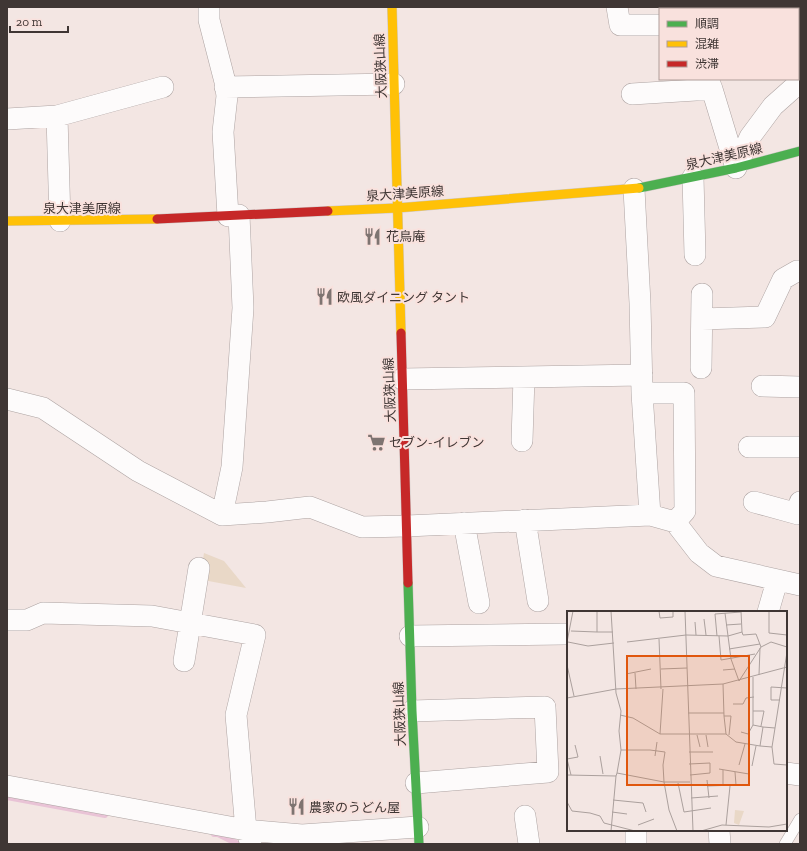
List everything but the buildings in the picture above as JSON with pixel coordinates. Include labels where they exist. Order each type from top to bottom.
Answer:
[{"type":"main road","name":"大阪狭山線","points":[[392,7],[412,711],[419,836]]},
{"type":"main road","name":"泉大津美原線","points":[[7,221],[137,220],[398,208],[634,189],[736,168],[800,151]]},
{"type":"street","points":[[209,7],[209,20],[226,87],[227,96],[223,132],[243,308],[232,467],[222,515]]},
{"type":"street","points":[[617,7],[620,25],[659,25]]},
{"type":"street","points":[[736,168],[750,137],[773,106],[800,82]]},
{"type":"street","points":[[226,87],[394,84]]},
{"type":"street","points":[[632,94],[710,84],[736,168]]},
{"type":"street","points":[[7,119],[57,116],[163,87]]},
{"type":"street","points":[[57,116],[60,221]]},
{"type":"street","points":[[693,177],[695,255]]},
{"type":"street","points":[[634,189],[640,303],[642,384],[650,515]]},
{"type":"street","points":[[702,319],[764,317],[783,279],[797,271],[800,271]]},
{"type":"street","points":[[701,368],[702,294]]},
{"type":"street","points":[[522,441],[524,377]]},
{"type":"street","points":[[402,379],[524,377],[642,384],[684,393],[685,511],[675,522]]},
{"type":"street","points":[[762,386],[800,387]]},
{"type":"street","points":[[7,399],[43,408],[138,471],[222,515],[310,507],[362,527],[650,515],[675,522],[699,553],[716,566],[800,585]]},
{"type":"street","points":[[749,447],[800,447]]},
{"type":"street","points":[[754,502],[798,514],[800,502]]},
{"type":"street","points":[[525,520],[538,601]]},
{"type":"street","points":[[464,523],[480,603]]},
{"type":"street","points":[[184,661],[199,568]]},
{"type":"street","points":[[768,611],[777,581]]},
{"type":"street","points":[[7,620],[27,620],[43,613],[152,616],[255,635],[236,714],[248,837]]},
{"type":"street","points":[[410,636],[565,634]]},
{"type":"street","points":[[412,711],[545,707],[548,772],[416,784]]},
{"type":"street","points":[[787,773],[800,775]]},
{"type":"street","points":[[7,786],[248,837],[302,835],[336,838],[419,836]]},
{"type":"street","points":[[525,816],[529,844]]},
{"type":"street","points":[[636,831],[636,844]]},
{"type":"street","points":[[719,831],[720,844]]},
{"type":"lane","points":[[785,844],[800,819]]},
{"type":"shaded area","points":[[204,553],[224,561],[246,588],[203,580],[202,565]]},
{"type":"waterway","points":[[7,797],[105,815]]},
{"type":"waterway","points":[[214,834],[218,834],[238,844]]},
{"type":"traffic: fast","points":[[639,188],[736,168],[800,151]]},
{"type":"traffic: fast","points":[[408,583],[412,711],[419,844]]},
{"type":"traffic: slow","points":[[392,7],[401,333]]},
{"type":"traffic: slow","points":[[328,211],[397,208],[639,188]]},
{"type":"traffic: slow","points":[[7,221],[157,219]]},
{"type":"traffic: jam","points":[[157,219],[328,211]]},
{"type":"traffic: jam","points":[[401,333],[408,583]]},
{"type":"place","name":"花鳥庵","points":[[373,236]]},
{"type":"place","name":"欧風ダイニング タント","points":[[324,297]]},
{"type":"place","name":"セブン-イレブン","points":[[376,442]]},
{"type":"place","name":"農家のうどん屋","points":[[296,807]]}]
